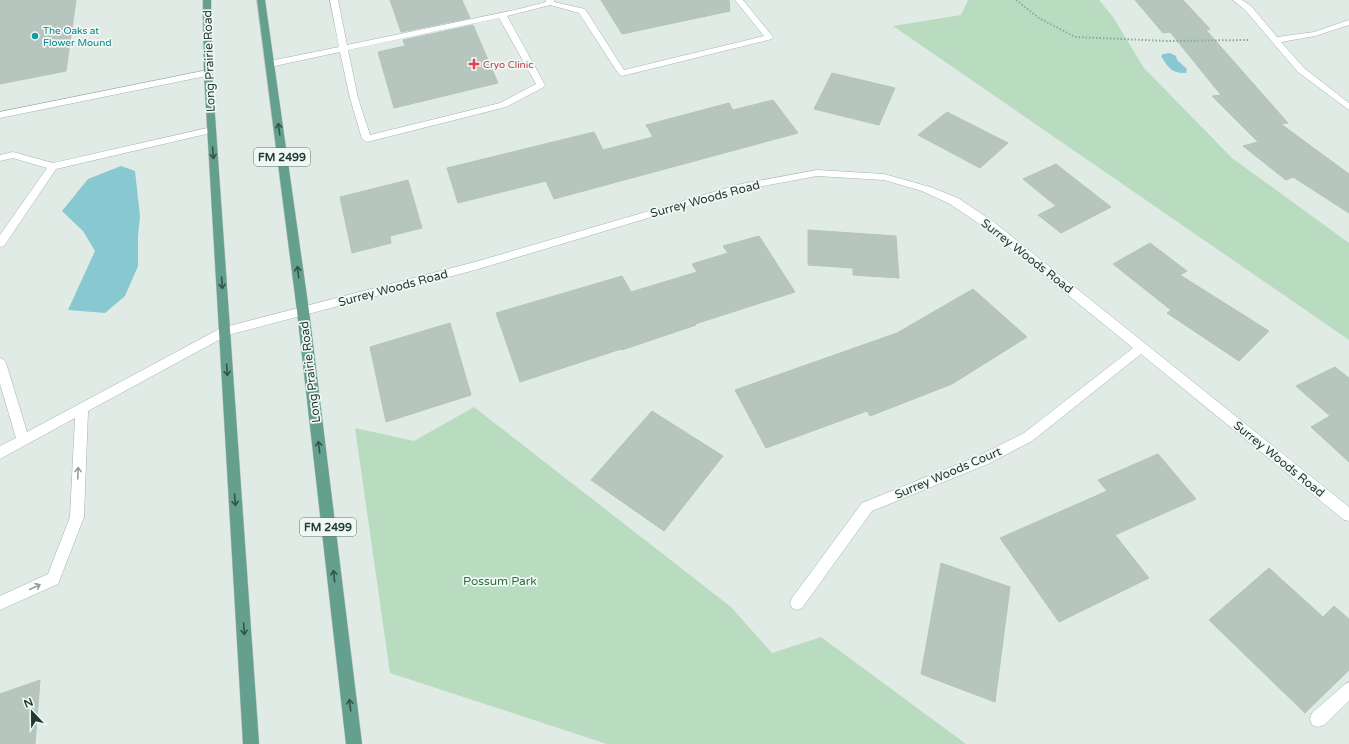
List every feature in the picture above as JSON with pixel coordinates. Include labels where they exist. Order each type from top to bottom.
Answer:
[{"type":"main road","name":"Long Prairie Road","points":[[207,0],[208,73],[251,744]]},
{"type":"main road","name":"Long Prairie Road","points":[[261,0],[303,311],[354,744]]},
{"type":"street","points":[[334,0],[354,98],[367,138],[503,104],[541,85],[502,15]]},
{"type":"street","points":[[270,64],[502,15],[550,2],[582,11],[622,73],[770,37],[740,0]]},
{"type":"street","points":[[1237,0],[1248,8],[1301,70],[1349,107]]},
{"type":"street","points":[[1275,40],[1315,34],[1349,22]]},
{"type":"street","points":[[0,115],[208,73]]},
{"type":"street","points":[[0,158],[13,155],[53,166],[212,130]]},
{"type":"street","points":[[0,243],[53,166]]},
{"type":"street","name":"Surrey Woods Road","points":[[0,453],[225,331],[475,266],[741,187],[817,173],[884,177],[926,189],[954,201],[992,226],[1349,515]]},
{"type":"street","name":"Surrey Woods Court","points":[[797,603],[867,507],[983,460],[1028,437],[1141,348]]},
{"type":"street","points":[[0,363],[23,441]]},
{"type":"street","points":[[0,603],[53,579],[77,517],[82,408]]},
{"type":"street","points":[[1318,719],[1349,690]]},
{"type":"path","points":[[1016,0],[1039,18],[1075,37],[1160,41],[1275,40]]},
{"type":"green space","points":[[968,0],[1099,0],[1113,17],[1144,68],[1232,158],[1349,243],[1349,340],[893,26],[961,15]]},
{"type":"green space","name":"Possum Park","points":[[474,407],[731,607],[772,653],[821,637],[966,744],[607,744],[390,673],[355,428],[414,441]]},
{"type":"water","points":[[1170,53],[1176,56],[1177,60],[1187,69],[1186,73],[1174,71],[1168,66],[1161,56],[1163,54]]},
{"type":"water","points":[[121,166],[135,171],[140,216],[138,266],[125,296],[105,313],[68,310],[95,251],[83,231],[62,211],[88,179]]},
{"type":"building","name":"The Oaks at Flower Mound","points":[[0,0],[76,0],[66,71],[0,84]]},
{"type":"building","points":[[390,0],[462,0],[470,18],[401,32]]},
{"type":"building","points":[[601,0],[729,0],[730,11],[622,34]]},
{"type":"building","points":[[1135,0],[1183,0],[1210,29],[1206,30],[1288,123],[1281,124],[1349,174],[1349,213],[1293,177],[1286,180],[1243,146],[1258,142],[1212,96],[1221,95],[1170,32],[1163,33]]},
{"type":"building","points":[[473,25],[498,83],[394,108],[378,52],[405,46],[403,40]]},
{"type":"building","points":[[832,73],[895,88],[879,125],[814,109]]},
{"type":"building","points":[[773,100],[798,133],[554,199],[546,181],[458,203],[447,168],[594,132],[603,150],[653,137],[646,125],[729,103],[733,110]]},
{"type":"building","points":[[947,112],[1008,143],[980,168],[918,135]]},
{"type":"building","points":[[1056,164],[1111,207],[1061,233],[1038,215],[1056,206],[1023,179]]},
{"type":"building","points":[[408,180],[422,228],[390,236],[391,243],[352,253],[340,197]]},
{"type":"building","points":[[808,230],[896,236],[899,278],[853,275],[853,268],[808,265]]},
{"type":"building","points":[[759,236],[795,292],[695,324],[696,325],[622,350],[621,349],[520,382],[496,313],[622,276],[631,292],[697,272],[692,264],[728,253],[723,246]]},
{"type":"building","points":[[1150,243],[1187,271],[1180,275],[1269,331],[1239,361],[1167,313],[1171,310],[1113,264]]},
{"type":"building","points":[[973,289],[1027,337],[952,384],[870,416],[867,411],[766,448],[735,390],[897,333]]},
{"type":"building","points":[[450,323],[471,395],[386,422],[370,347]]},
{"type":"building","points":[[1335,367],[1349,378],[1349,462],[1311,427],[1330,416],[1296,386]]},
{"type":"building","points":[[652,411],[723,456],[664,531],[591,480]]},
{"type":"building","points":[[1158,454],[1196,499],[1115,535],[1149,578],[1059,622],[1000,538],[1107,491],[1098,480]]},
{"type":"building","points":[[941,563],[1010,587],[995,702],[921,674]]},
{"type":"building","points":[[1269,568],[1323,617],[1334,606],[1349,619],[1349,670],[1305,713],[1209,620]]},
{"type":"building","points":[[40,680],[35,744],[0,744],[0,694]]},
{"type":"place","name":"The Oaks at Flower Mound","points":[[35,36]]},
{"type":"place","name":"Cryo Clinic","points":[[474,64]]}]
